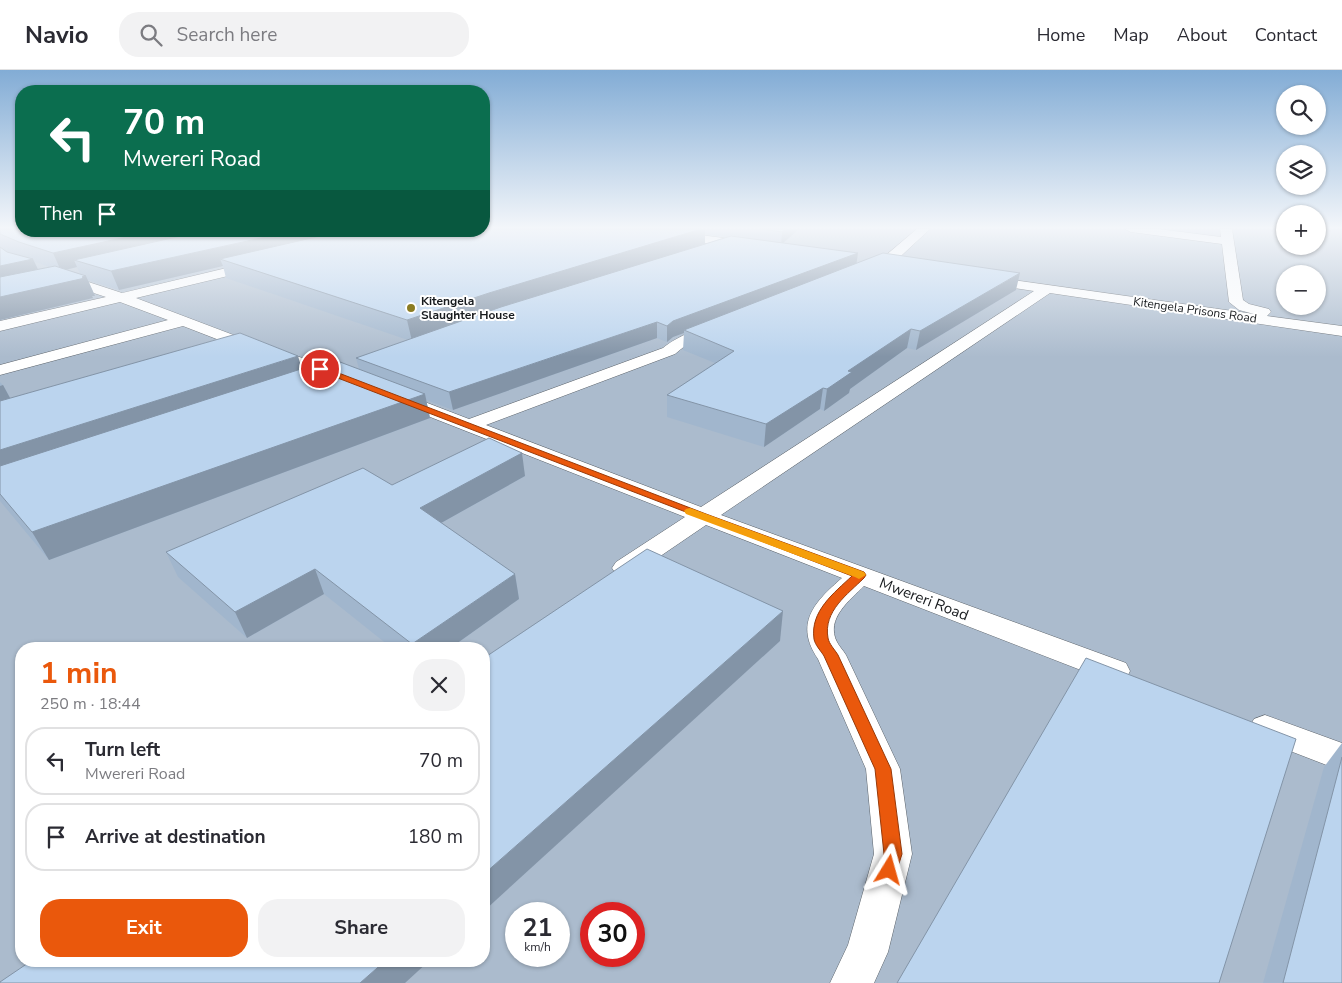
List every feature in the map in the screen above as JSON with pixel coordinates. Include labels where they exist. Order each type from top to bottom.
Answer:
[{"type":"street","points":[[0,326],[229,272]]},
{"type":"street","points":[[1232,272],[1236,302],[1239,304],[1263,312],[1342,324]]},
{"type":"street","name":"Mwereri Road","points":[[60,276],[121,297],[251,347],[337,374],[368,381],[469,425],[702,516],[1138,680]]},
{"type":"street","name":"Kitengela Prisons Road","points":[[971,278],[1342,331]]},
{"type":"street","points":[[605,580],[1047,289]]},
{"type":"street","points":[[0,370],[184,321]]},
{"type":"street","points":[[469,425],[668,351],[680,342],[731,323]]},
{"type":"street","points":[[223,355],[251,347]]},
{"type":"street","points":[[307,385],[337,374]]},
{"type":"street","points":[[851,983],[867,952],[893,854],[883,769],[831,655],[821,640],[821,623],[825,612],[832,602],[860,575]]},
{"type":"street","points":[[1249,722],[1342,757]]},
{"type":"shaded area","points":[[0,272],[1276,272],[1276,315],[1326,315],[1326,272],[1342,272],[1342,983],[0,983]]},
{"type":"building","points":[[27,272],[72,272],[86,276],[82,277],[85,278],[0,297],[0,277]]},
{"type":"building","points":[[259,272],[560,272],[489,293],[407,320]]},
{"type":"building","points":[[616,272],[807,272],[673,321],[667,326],[657,322],[449,392],[356,358],[501,307]]},
{"type":"building","points":[[835,272],[1020,273],[920,331],[911,329],[848,371],[852,372],[827,389],[823,388],[766,424],[667,395],[734,351],[684,330]]},
{"type":"building","points":[[240,333],[298,356],[0,450],[0,401]]},
{"type":"building","points":[[332,359],[425,394],[32,532],[0,494],[0,466]]},
{"type":"building","points":[[489,438],[522,453],[420,508],[515,574],[415,642],[409,642],[315,569],[235,612],[166,552],[363,468],[392,485]]},
{"type":"building","points":[[647,549],[783,611],[490,869],[490,654]]},
{"type":"building","points":[[1086,658],[1296,739],[1219,983],[897,983]]},
{"type":"building","points":[[1342,757],[1342,983],[1283,983]]},
{"type":"building","points":[[22,967],[378,967],[360,983],[0,982]]},
{"type":"slow traffic","points":[[690,511],[859,575]]},
{"type":"place","name":"Kitengela Slaughter House","points":[[411,308]]},
{"type":"route","points":[[320,369],[860,575],[832,602],[825,612],[821,623],[821,640],[831,655],[883,769],[893,854],[889,870]]}]
